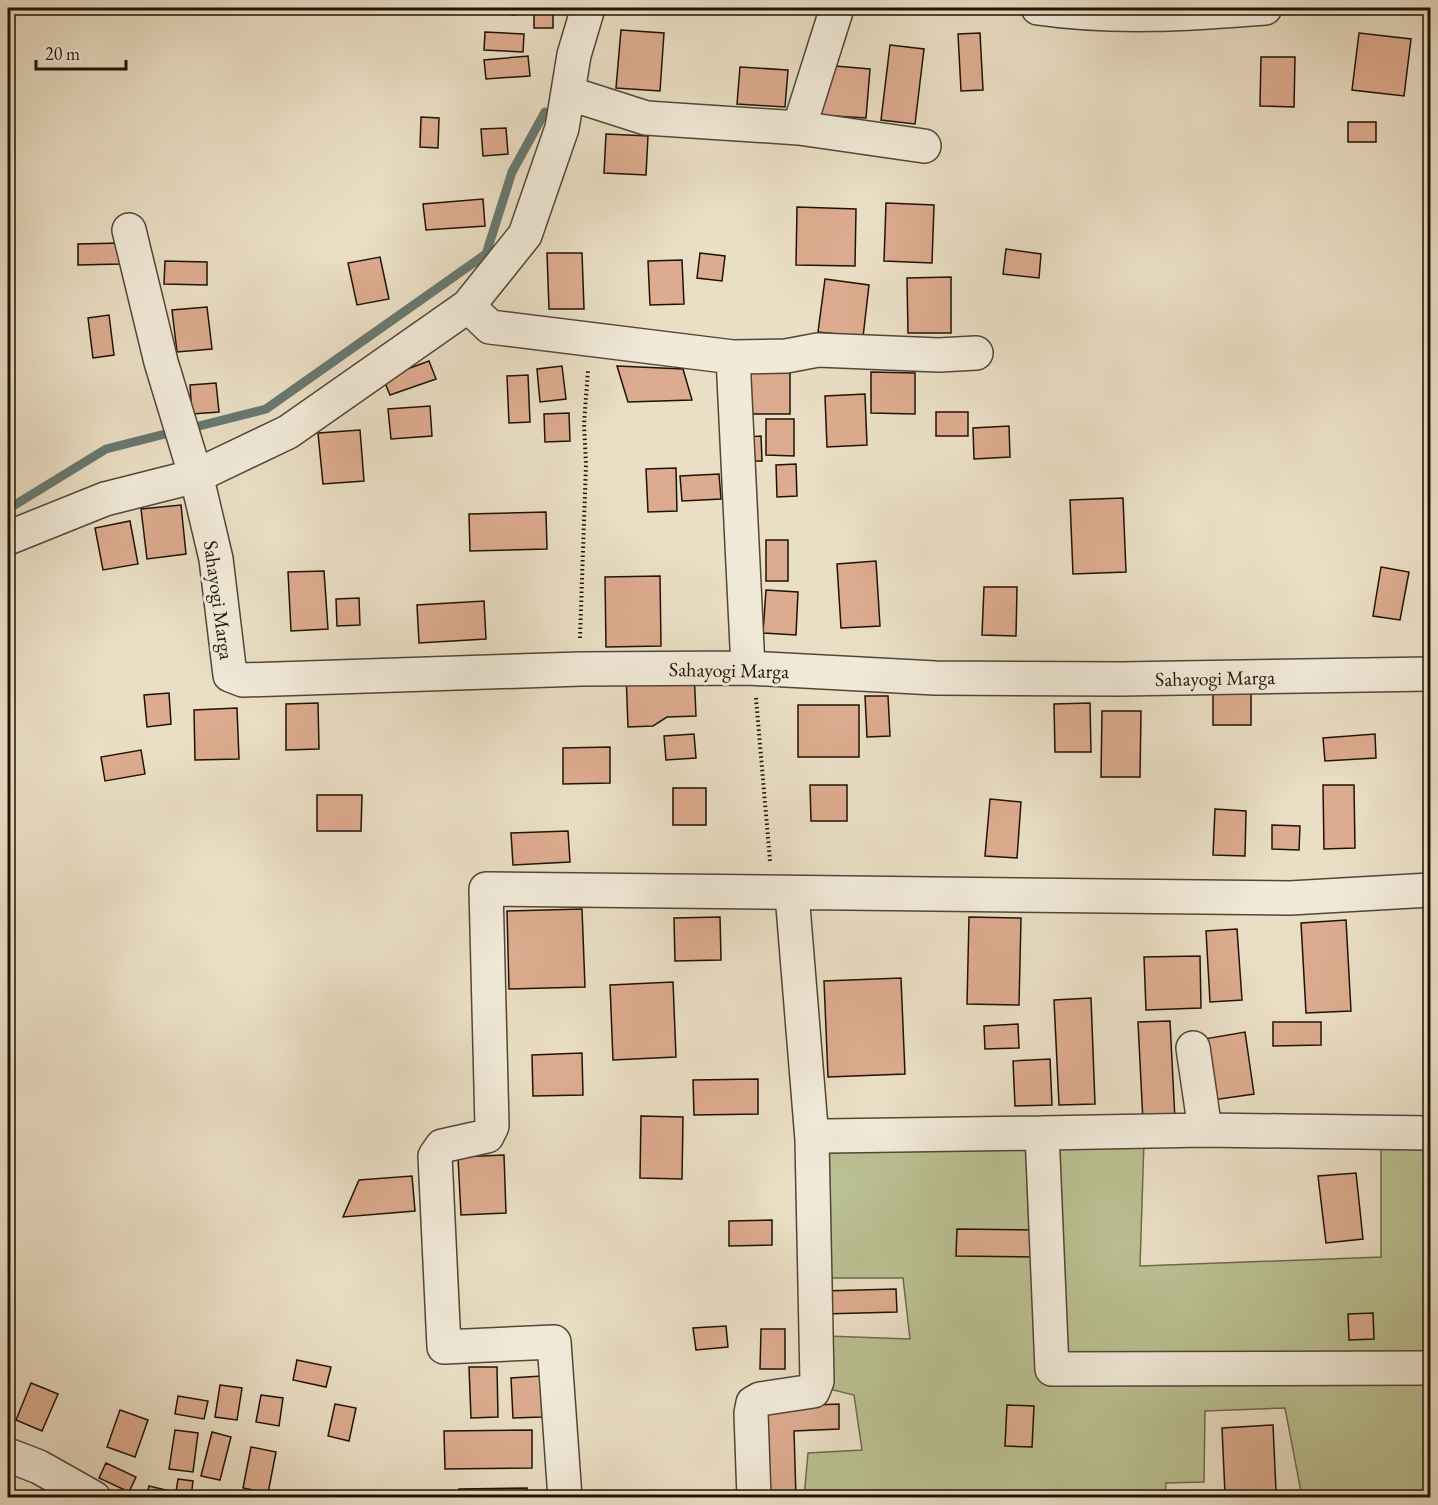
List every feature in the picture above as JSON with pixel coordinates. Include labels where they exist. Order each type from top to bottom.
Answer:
[{"type":"street","points":[[8,538],[105,499],[196,476],[288,432],[468,306],[525,235],[562,128],[574,55],[588,8]]},
{"type":"street","points":[[799,128],[837,8]]},
{"type":"street","points":[[1038,8],[1175,15],[1265,8]]},
{"type":"street","points":[[568,93],[646,118],[799,128],[924,146]]},
{"type":"street","points":[[129,230],[161,362],[196,476]]},
{"type":"street","points":[[468,306],[490,327],[734,357],[786,356],[818,350],[939,355],[976,353]]},
{"type":"street","points":[[734,357],[748,668]]},
{"type":"street","name":"Sahayogi Marga","points":[[196,476],[216,559],[230,675],[243,680],[581,669],[748,668],[970,678],[1121,680],[1431,674]]},
{"type":"street","points":[[565,1497],[554,1342],[444,1347],[435,1156],[442,1146],[488,1136],[492,1126],[486,889],[1290,898],[1431,890]]},
{"type":"street","points":[[754,1497],[751,1413],[753,1403],[760,1399],[813,1391],[818,1381],[812,1140],[782,893]]},
{"type":"street","points":[[1193,1048],[1205,1130]]},
{"type":"street","points":[[812,1140],[826,1136],[1205,1130],[1431,1133]]},
{"type":"street","points":[[1042,1133],[1052,1369],[1431,1368]]},
{"type":"street","points":[[8,1455],[39,1467],[94,1497]]},
{"type":"path","points":[[581,669],[580,611],[586,464],[584,424],[590,339]]},
{"type":"path","points":[[748,668],[756,699],[782,893]]},
{"type":"green space","points":[[1144,1141],[1140,1266],[1381,1257],[1381,1142],[1430,1142],[1430,1490],[1425,1490],[1425,1497],[1302,1497],[1285,1408],[1205,1411],[1204,1482],[1166,1483],[1165,1497],[804,1498],[808,1453],[862,1450],[854,1395],[825,1388],[827,1336],[910,1339],[903,1278],[819,1278],[817,1148]]},
{"type":"building","points":[[483,8],[515,8],[515,15],[482,12]]},
{"type":"building","points":[[534,8],[553,8],[553,28],[534,28]]},
{"type":"building","points":[[621,30],[664,33],[660,91],[616,88]]},
{"type":"building","points":[[485,32],[524,34],[523,52],[484,50]]},
{"type":"building","points":[[980,33],[983,90],[961,91],[958,34]]},
{"type":"building","points":[[1359,33],[1411,39],[1404,96],[1352,90]]},
{"type":"building","points":[[890,45],[924,49],[915,124],[881,120]]},
{"type":"building","points":[[528,56],[530,76],[486,79],[484,60]]},
{"type":"building","points":[[1261,57],[1295,57],[1294,107],[1260,106]]},
{"type":"building","points":[[823,65],[870,69],[866,118],[819,115]]},
{"type":"building","points":[[740,67],[788,70],[785,107],[737,104]]},
{"type":"building","points":[[421,117],[439,118],[438,148],[420,147]]},
{"type":"building","points":[[1348,122],[1376,122],[1376,142],[1348,142]]},
{"type":"building","points":[[506,128],[508,154],[483,156],[481,129]]},
{"type":"building","points":[[606,134],[648,136],[646,175],[604,173]]},
{"type":"building","points":[[483,199],[485,226],[426,230],[423,204]]},
{"type":"building","points":[[886,203],[934,205],[932,263],[884,261]]},
{"type":"building","points":[[797,207],[856,209],[855,266],[796,265]]},
{"type":"building","points":[[121,243],[121,264],[78,265],[78,244]]},
{"type":"building","points":[[1006,249],[1041,254],[1039,278],[1003,274]]},
{"type":"building","points":[[547,253],[582,253],[584,309],[549,309]]},
{"type":"building","points":[[700,253],[725,256],[722,281],[697,278]]},
{"type":"building","points":[[380,257],[389,299],[357,305],[348,263]]},
{"type":"building","points":[[682,260],[684,304],[650,305],[648,261]]},
{"type":"building","points":[[165,261],[207,262],[207,285],[164,284]]},
{"type":"building","points":[[951,277],[951,333],[908,333],[907,278]]},
{"type":"building","points":[[825,279],[869,285],[863,337],[818,332]]},
{"type":"building","points":[[207,307],[212,349],[177,352],[172,310]]},
{"type":"building","points":[[109,315],[114,355],[93,358],[88,318]]},
{"type":"building","points":[[429,361],[436,379],[390,395],[383,378]]},
{"type":"building","points":[[562,366],[566,399],[540,402],[537,369]]},
{"type":"building","points":[[617,366],[683,369],[692,400],[628,402]]},
{"type":"building","points":[[790,371],[790,414],[747,414],[747,372]]},
{"type":"building","points":[[871,372],[915,373],[915,414],[871,413]]},
{"type":"building","points":[[528,375],[530,422],[509,423],[507,376]]},
{"type":"building","points":[[216,383],[219,412],[192,414],[190,385]]},
{"type":"building","points":[[865,394],[867,445],[827,447],[825,396]]},
{"type":"building","points":[[430,406],[432,436],[391,439],[388,409]]},
{"type":"building","points":[[936,412],[968,412],[968,436],[936,436]]},
{"type":"building","points":[[569,413],[570,441],[545,442],[544,414]]},
{"type":"building","points":[[766,419],[794,419],[794,456],[766,455]]},
{"type":"building","points":[[1009,426],[1010,457],[974,459],[973,428]]},
{"type":"building","points":[[360,430],[364,481],[323,484],[318,433]]},
{"type":"building","points":[[761,436],[762,461],[748,461],[748,437]]},
{"type":"building","points":[[796,464],[797,496],[777,497],[776,465]]},
{"type":"building","points":[[676,468],[677,511],[648,512],[646,469]]},
{"type":"building","points":[[719,474],[721,499],[682,501],[680,476]]},
{"type":"building","points":[[1123,498],[1126,572],[1073,574],[1070,500]]},
{"type":"building","points":[[181,505],[186,554],[147,559],[141,509]]},
{"type":"building","points":[[546,512],[547,549],[470,551],[469,514]]},
{"type":"building","points":[[130,521],[138,564],[103,570],[95,528]]},
{"type":"building","points":[[766,540],[788,540],[788,581],[766,581]]},
{"type":"building","points":[[876,561],[880,626],[841,628],[837,564]]},
{"type":"building","points":[[1381,567],[1409,572],[1400,620],[1373,616]]},
{"type":"building","points":[[324,571],[328,629],[291,631],[288,572]]},
{"type":"building","points":[[660,576],[661,646],[606,647],[605,577]]},
{"type":"building","points":[[1425,582],[1430,582],[1430,625],[1427,625]]},
{"type":"building","points":[[984,587],[1017,587],[1016,636],[982,635]]},
{"type":"building","points":[[766,590],[798,592],[796,635],[763,633]]},
{"type":"building","points":[[359,598],[360,625],[337,626],[336,599]]},
{"type":"building","points":[[484,601],[486,639],[419,643],[417,605]]},
{"type":"building","points":[[694,669],[696,716],[667,717],[653,726],[628,727],[626,672]]},
{"type":"building","points":[[1213,691],[1251,691],[1251,725],[1213,725]]},
{"type":"building","points":[[169,693],[171,724],[147,727],[144,695]]},
{"type":"building","points":[[865,696],[888,696],[890,736],[867,737]]},
{"type":"building","points":[[318,703],[319,749],[286,750],[286,704]]},
{"type":"building","points":[[1090,703],[1091,752],[1055,752],[1054,704]]},
{"type":"building","points":[[798,705],[859,705],[859,757],[798,757]]},
{"type":"building","points":[[237,708],[239,759],[195,760],[194,710]]},
{"type":"building","points":[[1102,711],[1141,711],[1140,777],[1101,777]]},
{"type":"building","points":[[694,734],[696,758],[666,760],[664,736]]},
{"type":"building","points":[[1375,734],[1376,758],[1325,761],[1323,738]]},
{"type":"building","points":[[610,747],[610,783],[563,784],[563,748]]},
{"type":"building","points":[[141,750],[145,774],[105,781],[101,757]]},
{"type":"building","points":[[810,785],[847,785],[847,821],[811,821]]},
{"type":"building","points":[[1323,785],[1354,785],[1355,848],[1324,849]]},
{"type":"building","points":[[673,788],[706,788],[706,825],[673,825]]},
{"type":"building","points":[[317,795],[362,795],[361,831],[317,831]]},
{"type":"building","points":[[990,799],[1021,802],[1017,858],[985,856]]},
{"type":"building","points":[[1215,809],[1246,811],[1245,856],[1213,855]]},
{"type":"building","points":[[1272,825],[1300,826],[1299,850],[1272,849]]},
{"type":"building","points":[[568,831],[570,862],[513,865],[511,833]]},
{"type":"building","points":[[582,909],[585,987],[509,989],[507,911]]},
{"type":"building","points":[[720,917],[721,960],[675,961],[674,918]]},
{"type":"building","points":[[969,917],[1021,918],[1019,1005],[967,1004]]},
{"type":"building","points":[[1346,920],[1351,1011],[1306,1013],[1301,923]]},
{"type":"building","points":[[1237,929],[1242,1000],[1210,1002],[1206,931]]},
{"type":"building","points":[[1200,956],[1201,1008],[1146,1010],[1144,957]]},
{"type":"building","points":[[901,978],[905,1074],[828,1077],[824,981]]},
{"type":"building","points":[[673,982],[676,1057],[613,1060],[610,985]]},
{"type":"building","points":[[1091,998],[1095,1104],[1059,1105],[1054,1000]]},
{"type":"building","points":[[1170,1021],[1175,1120],[1143,1122],[1138,1022]]},
{"type":"building","points":[[1273,1022],[1321,1022],[1321,1045],[1273,1046]]},
{"type":"building","points":[[1018,1024],[1019,1048],[985,1049],[984,1026]]},
{"type":"building","points":[[1245,1032],[1254,1094],[1213,1100],[1204,1039]]},
{"type":"building","points":[[582,1053],[583,1095],[533,1096],[532,1055]]},
{"type":"building","points":[[1050,1059],[1052,1105],[1015,1106],[1013,1061]]},
{"type":"building","points":[[758,1079],[758,1114],[694,1115],[693,1080]]},
{"type":"building","points":[[641,1116],[683,1117],[682,1179],[640,1178]]},
{"type":"building","points":[[504,1155],[506,1213],[461,1215],[458,1157]]},
{"type":"building","points":[[1356,1173],[1363,1239],[1326,1243],[1318,1176]]},
{"type":"building","points":[[412,1176],[415,1211],[343,1217],[359,1180]]},
{"type":"building","points":[[772,1220],[772,1245],[729,1246],[729,1221]]},
{"type":"building","points":[[957,1229],[1039,1230],[1038,1257],[956,1256]]},
{"type":"building","points":[[896,1289],[897,1312],[823,1314],[822,1291]]},
{"type":"building","points":[[1373,1313],[1374,1339],[1349,1340],[1348,1314]]},
{"type":"building","points":[[726,1326],[728,1347],[696,1350],[693,1328]]},
{"type":"building","points":[[761,1329],[785,1329],[785,1369],[760,1369]]},
{"type":"building","points":[[297,1360],[331,1367],[326,1387],[293,1380]]},
{"type":"building","points":[[469,1367],[497,1367],[498,1417],[471,1418]]},
{"type":"building","points":[[541,1376],[542,1417],[513,1418],[511,1378]]},
{"type":"building","points":[[31,1383],[58,1394],[42,1431],[16,1420]]},
{"type":"building","points":[[220,1385],[242,1388],[237,1420],[215,1417]]},
{"type":"building","points":[[261,1395],[283,1398],[279,1426],[256,1422]]},
{"type":"building","points":[[178,1396],[208,1401],[204,1419],[175,1414]]},
{"type":"building","points":[[335,1404],[356,1408],[349,1441],[328,1436]]},
{"type":"building","points":[[839,1404],[839,1429],[794,1431],[796,1498],[766,1498],[763,1407]]},
{"type":"building","points":[[1007,1405],[1034,1406],[1032,1447],[1005,1446]]},
{"type":"building","points":[[120,1410],[148,1420],[135,1457],[107,1447]]},
{"type":"building","points":[[1273,1425],[1276,1491],[1225,1494],[1222,1428]]},
{"type":"building","points":[[175,1430],[198,1433],[193,1472],[169,1469]]},
{"type":"building","points":[[532,1430],[532,1468],[445,1469],[444,1431]]},
{"type":"building","points":[[212,1432],[231,1437],[220,1480],[201,1476]]},
{"type":"building","points":[[251,1447],[276,1452],[268,1493],[243,1488]]},
{"type":"building","points":[[106,1463],[136,1477],[129,1492],[99,1478]]},
{"type":"building","points":[[178,1479],[193,1481],[191,1498],[175,1498]]},
{"type":"building","points":[[149,1486],[170,1491],[168,1498],[146,1498]]},
{"type":"building","points":[[527,1488],[527,1498],[459,1498],[459,1489]]},
{"type":"waterway","points":[[187,429],[266,409],[486,254],[512,172],[545,112]]},
{"type":"waterway","points":[[8,509],[106,449],[165,434]]}]
